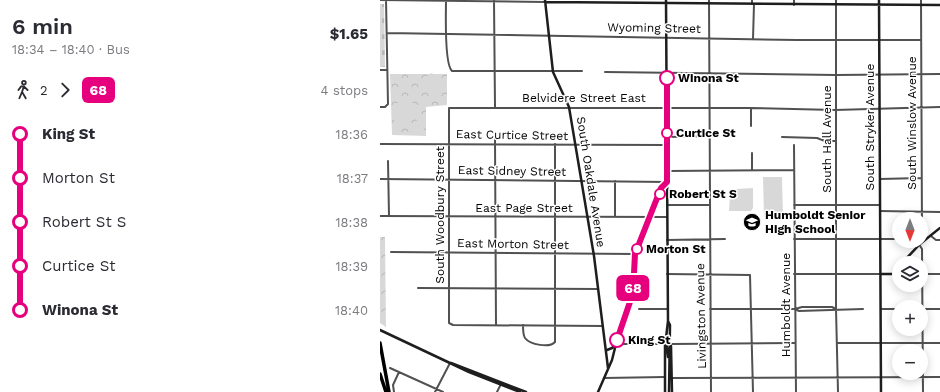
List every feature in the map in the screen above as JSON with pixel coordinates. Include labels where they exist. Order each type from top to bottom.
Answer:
[{"type":"highway","points":[[380,343],[389,392]]},
{"type":"highway","points":[[380,374],[386,392]]},
{"type":"street","points":[[380,0],[709,2],[794,5],[940,6]]},
{"type":"street","points":[[380,107],[387,105],[386,0]]},
{"type":"street","points":[[752,0],[753,39]]},
{"type":"street","points":[[794,0],[794,5]]},
{"type":"street","name":"South Hall Avenue","points":[[836,0],[836,309],[838,392]]},
{"type":"street","name":"South Stryker Avenue","points":[[878,0],[881,392]]},
{"type":"street","name":"South Winslow Avenue","points":[[920,0],[922,212]]},
{"type":"street","points":[[446,1],[446,60],[450,69],[456,71],[495,72],[582,71]]},
{"type":"street","points":[[494,1],[495,107]]},
{"type":"street","name":"South Oakdale Avenue","points":[[545,1],[553,72],[569,107],[576,145],[607,350],[608,368]]},
{"type":"street","points":[[666,2],[667,274],[670,392]]},
{"type":"street","name":"Livingston Avenue","points":[[709,2],[709,275],[711,392]]},
{"type":"street","name":"Wyoming Street","points":[[387,34],[548,35],[836,41],[920,40]]},
{"type":"street","points":[[380,70],[387,70]]},
{"type":"street","points":[[605,72],[836,75],[940,74]]},
{"type":"street","name":"Belvidere Street East","points":[[449,108],[791,108],[835,110],[940,107]]},
{"type":"street","name":"South Woodbury Street","points":[[449,108],[449,323],[453,325],[496,325]]},
{"type":"street","points":[[751,108],[751,126]]},
{"type":"street","points":[[667,137],[709,136]]},
{"type":"street","points":[[782,137],[817,138],[824,141],[836,141]]},
{"type":"street","points":[[495,140],[496,325],[603,326]]},
{"type":"street","name":"East Curtice Street","points":[[380,144],[449,143],[667,145]]},
{"type":"street","points":[[523,325],[526,339],[534,343],[549,345],[555,342],[555,144]]},
{"type":"street","name":"Humboldt Avenue","points":[[794,145],[794,343],[796,392]]},
{"type":"street","points":[[752,153],[752,170]]},
{"type":"street","points":[[388,161],[389,216]]},
{"type":"street","points":[[667,171],[794,170]]},
{"type":"street","points":[[879,179],[921,178]]},
{"type":"street","name":"East Sidney Street","points":[[380,179],[667,182]]},
{"type":"street","points":[[615,181],[615,217]]},
{"type":"street","points":[[598,392],[608,368],[633,293],[635,254],[661,191],[662,185],[667,182]]},
{"type":"street","points":[[661,191],[667,190]]},
{"type":"street","points":[[667,205],[709,205]]},
{"type":"street","points":[[794,205],[879,205]]},
{"type":"street","points":[[879,210],[918,210],[922,212]]},
{"type":"street","points":[[928,212],[940,212]]},
{"type":"street","name":"East Page Street","points":[[380,216],[667,217]]},
{"type":"street","points":[[928,238],[940,228]]},
{"type":"street","points":[[931,236],[936,240],[940,240]]},
{"type":"street","points":[[667,240],[725,239]]},
{"type":"street","points":[[794,239],[892,240]]},
{"type":"street","points":[[909,256],[916,248]]},
{"type":"street","name":"East Morton Street","points":[[391,252],[635,254]]},
{"type":"street","points":[[667,274],[750,275],[754,392]]},
{"type":"street","points":[[794,274],[892,274]]},
{"type":"street","points":[[928,274],[940,274]]},
{"type":"street","points":[[418,288],[598,289]]},
{"type":"street","points":[[710,309],[752,308],[795,309],[799,311],[863,309]]},
{"type":"street","points":[[639,309],[668,309]]},
{"type":"street","points":[[880,309],[892,309]]},
{"type":"street","points":[[928,309],[940,309]]},
{"type":"street","points":[[380,330],[451,363],[526,392]]},
{"type":"street","points":[[922,336],[922,344]]},
{"type":"street","points":[[665,392],[665,344],[668,338]]},
{"type":"street","points":[[668,338],[671,344],[672,378],[670,392]]},
{"type":"street","points":[[671,344],[794,343]]},
{"type":"street","points":[[837,343],[940,343]]},
{"type":"street","points":[[607,350],[616,344],[665,344]]},
{"type":"street","points":[[435,392],[451,363]]},
{"type":"street","points":[[390,368],[443,392]]},
{"type":"street","points":[[394,392],[393,385],[399,372]]},
{"type":"street","points":[[604,378],[665,377]]},
{"type":"street","points":[[928,377],[940,377]]},
{"type":"street","points":[[672,378],[892,378]]},
{"type":"street","points":[[923,380],[923,392]]},
{"type":"street","points":[[497,392],[501,383]]},
{"type":"street","points":[[501,383],[520,392]]},
{"type":"green space","points":[[380,4],[384,4],[385,67],[380,67]]},
{"type":"green space","points":[[431,73],[436,75],[441,84],[437,88],[425,88],[421,82]]},
{"type":"green space","points":[[390,74],[447,74],[447,105],[426,107],[426,136],[392,135]]},
{"type":"green space","points":[[397,103],[416,103],[413,117],[407,122],[394,124],[394,106]]},
{"type":"green space","points":[[419,119],[424,119],[424,134],[409,135],[412,126]]},
{"type":"green space","points":[[763,177],[782,177],[783,217],[764,217]]},
{"type":"green space","points":[[753,188],[753,208],[751,211],[729,211],[730,195],[736,189]]},
{"type":"green space","points":[[380,237],[385,237],[386,327],[380,323]]},
{"type":"bus line","name":"68","points":[[617,340],[633,293],[635,254],[658,200],[662,185],[667,182],[667,78]]},
{"type":"place","name":"Winona St","points":[[667,78]]},
{"type":"place","name":"Curtice St","points":[[667,133]]},
{"type":"place","name":"Robert St S","points":[[660,194]]},
{"type":"place","name":"Humboldt Senior High School","points":[[752,222]]},
{"type":"place","name":"Morton St","points":[[637,249]]},
{"type":"place","name":"King St","points":[[617,340]]}]
